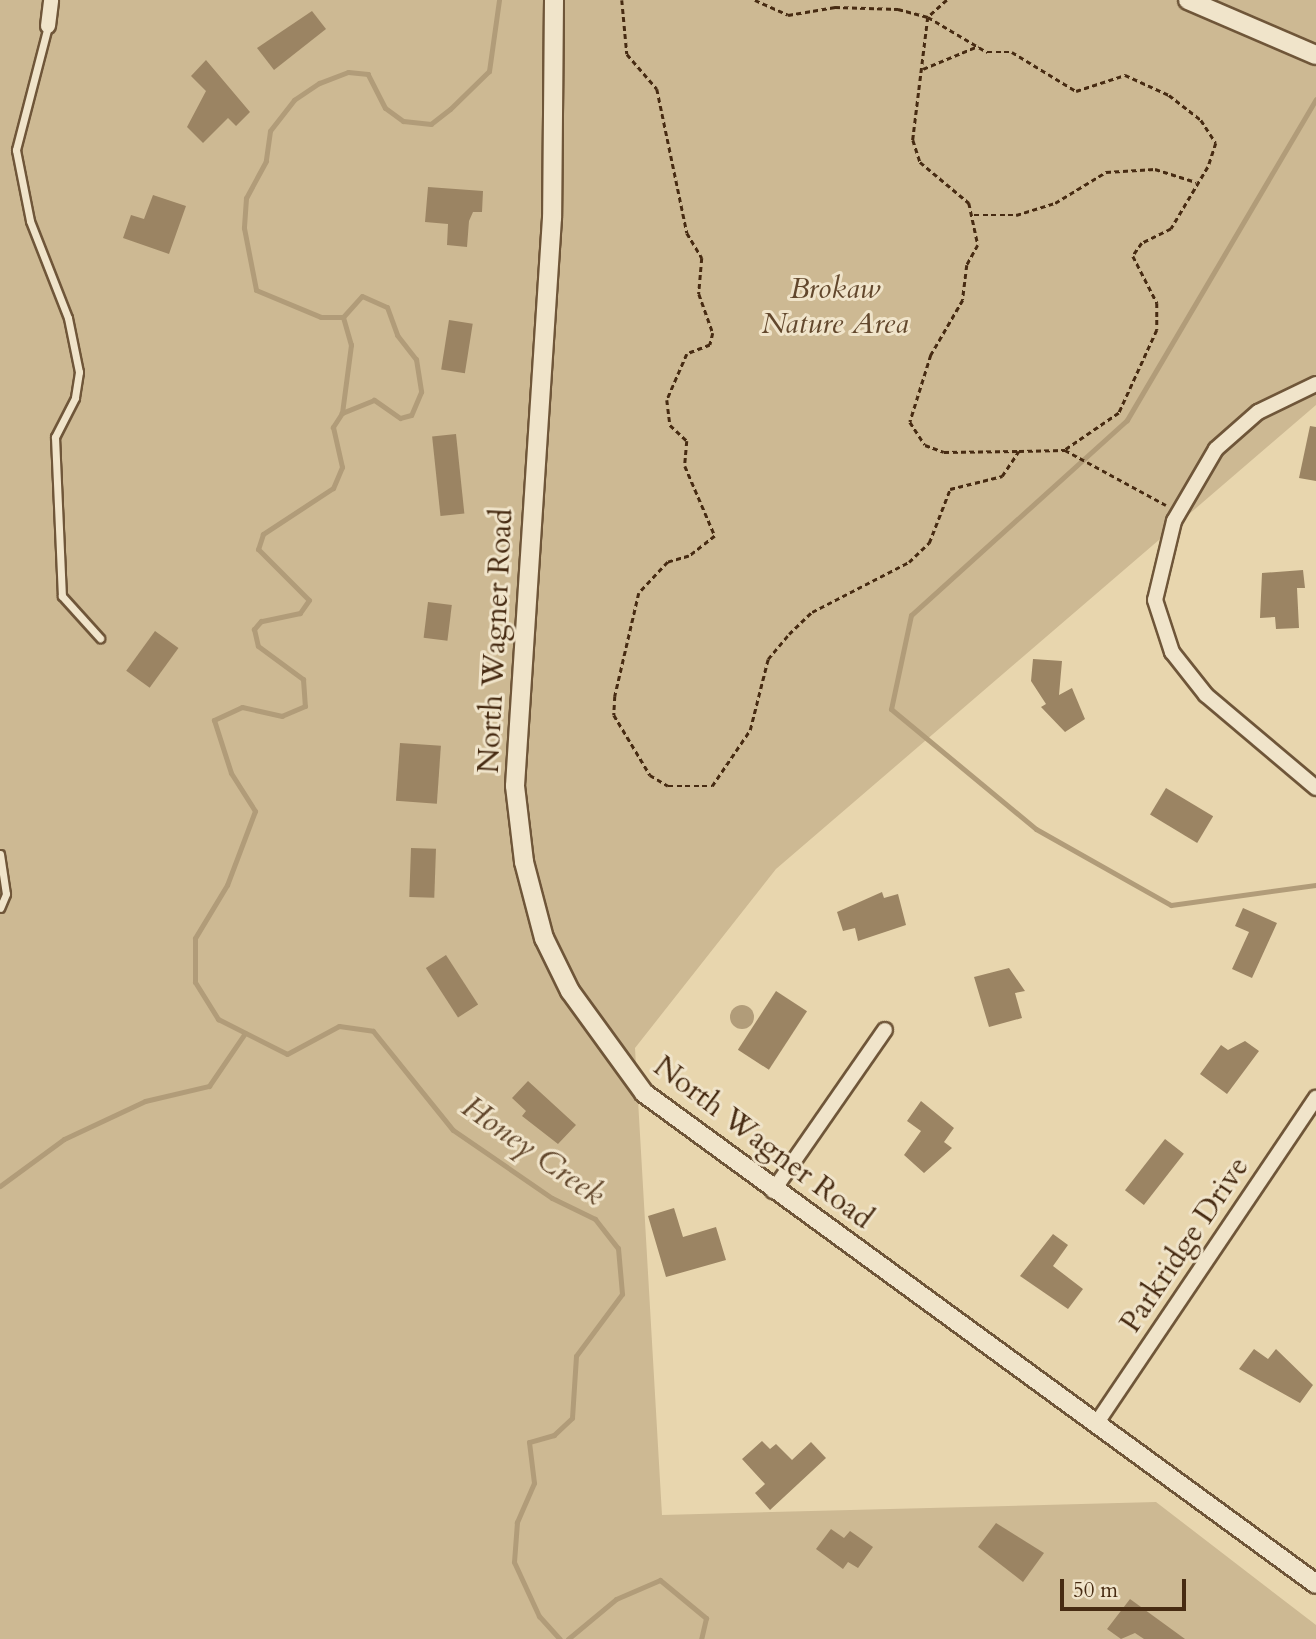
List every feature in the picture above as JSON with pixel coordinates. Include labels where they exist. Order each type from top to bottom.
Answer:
[{"type":"street","points":[[48,26],[51,0]]},
{"type":"street","name":"North Wagner Road","points":[[554,0],[552,218],[517,711],[515,786],[524,862],[544,938],[602,1043],[644,1093],[773,1191],[1098,1421],[1316,1584]]},
{"type":"street","points":[[1188,0],[1316,55]]},
{"type":"street","points":[[1316,384],[1258,412],[1216,449],[1178,512],[1155,600],[1172,652],[1206,695],[1316,788]]},
{"type":"street","points":[[773,1191],[885,1030]]},
{"type":"street","name":"Parkridge Drive","points":[[1098,1421],[1316,1098]]},
{"type":"lane","points":[[48,26],[16,150],[30,221],[68,318],[79,372],[75,398],[55,437],[62,596],[100,638]]},
{"type":"lane","points":[[0,854],[6,894],[0,908]]},
{"type":"path","points":[[622,0],[627,54],[657,89],[687,233],[702,258],[699,294],[713,332],[710,345],[687,354],[667,400],[670,425],[687,441],[685,467],[715,536],[689,556],[668,562],[639,593],[615,696],[614,715],[650,775],[668,786],[712,786],[750,730],[768,659],[789,634],[812,612],[909,562],[929,543],[950,489],[1002,476],[1019,451]]},
{"type":"path","points":[[755,0],[788,15],[835,7],[898,9],[929,17],[978,46],[1012,52],[1076,90],[1125,75],[1169,94],[1201,120],[1216,143],[1196,183],[1171,229],[1143,243],[1133,256],[1157,303],[1157,330],[1119,413],[1065,450]]},
{"type":"path","points":[[947,0],[929,17],[913,140],[920,162],[969,203],[978,244],[967,265],[963,300],[931,355],[910,422],[925,445],[944,452],[1065,450],[1178,512]]},
{"type":"path","points":[[922,70],[978,46]]},
{"type":"path","points":[[973,215],[1016,215],[1055,203],[1106,172],[1155,169],[1196,183]]},
{"type":"green space","name":"Brokaw Nature Area","points":[[0,0],[1316,0],[1316,405],[776,869],[635,1048],[662,1515],[1156,1502],[1316,1625],[1316,1639],[0,1639]]},
{"type":"shaded area","points":[[742,1005],[751,1008],[754,1017],[751,1026],[742,1029],[733,1026],[730,1017],[733,1008]]},
{"type":"building","points":[[312,11],[326,29],[274,70],[257,48]]},
{"type":"building","points":[[206,60],[250,112],[236,126],[228,118],[203,143],[187,127],[206,91],[191,76]]},
{"type":"building","points":[[428,187],[483,191],[482,212],[473,212],[469,221],[467,247],[447,245],[448,224],[425,222]]},
{"type":"building","points":[[153,195],[186,206],[169,254],[123,238],[131,215],[144,219]]},
{"type":"building","points":[[449,320],[473,324],[465,373],[441,369]]},
{"type":"building","points":[[1310,426],[1316,427],[1316,481],[1299,478]]},
{"type":"building","points":[[456,434],[464,514],[440,516],[432,437]]},
{"type":"building","points":[[1303,570],[1305,588],[1297,588],[1299,628],[1276,629],[1275,617],[1260,618],[1262,573]]},
{"type":"building","points":[[428,602],[452,605],[447,641],[424,638]]},
{"type":"building","points":[[155,631],[178,648],[150,688],[126,671]]},
{"type":"building","points":[[1033,659],[1062,661],[1059,695],[1072,688],[1085,719],[1065,732],[1041,707],[1046,704],[1031,681]]},
{"type":"building","points":[[400,743],[441,746],[437,804],[396,801]]},
{"type":"building","points":[[1166,788],[1213,816],[1197,843],[1150,815]]},
{"type":"building","points":[[411,848],[436,849],[434,898],[409,897]]},
{"type":"building","points":[[882,892],[884,898],[898,894],[906,925],[858,941],[855,928],[843,931],[837,912]]},
{"type":"building","points":[[1243,908],[1277,923],[1252,978],[1232,969],[1249,932],[1235,926]]},
{"type":"building","points":[[446,955],[478,1004],[458,1018],[426,968]]},
{"type":"building","points":[[1009,968],[1025,991],[1015,993],[1022,1018],[989,1027],[974,977]]},
{"type":"building","points":[[776,991],[807,1011],[769,1070],[738,1050]]},
{"type":"building","points":[[1245,1041],[1259,1051],[1227,1094],[1200,1074],[1221,1045],[1228,1050]]},
{"type":"building","points":[[528,1081],[576,1125],[558,1144],[522,1116],[526,1111],[512,1098]]},
{"type":"building","points":[[921,1101],[954,1128],[944,1142],[952,1148],[924,1173],[904,1155],[921,1131],[907,1121]]},
{"type":"building","points":[[1165,1139],[1184,1154],[1144,1205],[1125,1190]]},
{"type":"building","points":[[674,1208],[683,1237],[716,1227],[726,1260],[666,1277],[648,1216]]},
{"type":"building","points":[[1053,1234],[1068,1245],[1053,1266],[1083,1289],[1068,1309],[1020,1276]]},
{"type":"building","points":[[1254,1349],[1268,1359],[1276,1349],[1313,1385],[1300,1403],[1239,1369]]},
{"type":"building","points":[[762,1441],[770,1449],[776,1444],[792,1460],[811,1442],[826,1458],[770,1510],[755,1493],[765,1484],[742,1459]]},
{"type":"building","points":[[996,1523],[1044,1553],[1023,1582],[978,1547]]},
{"type":"building","points":[[831,1529],[844,1538],[850,1531],[873,1547],[858,1568],[848,1562],[843,1569],[816,1549]]},
{"type":"building","points":[[1130,1599],[1185,1639],[1144,1639],[1135,1633],[1121,1639],[1107,1629]]},
{"type":"waterway","name":"Honey Creek","points":[[499,0],[489,71],[431,124],[403,121],[385,108],[368,74],[348,72],[319,83],[294,100],[270,131],[266,161],[246,198],[244,228],[256,290],[321,317],[343,317],[362,296],[387,307],[397,335],[416,359],[421,392],[411,415],[400,418],[374,400],[342,413],[333,427],[342,467],[333,488],[263,534],[258,549],[309,600],[300,613],[261,621],[254,629],[258,646],[303,679],[305,706],[282,716],[242,707],[214,720],[231,773],[255,811],[227,885],[195,938],[195,982],[218,1019],[287,1054],[339,1026],[373,1031],[453,1130],[552,1198],[595,1219],[618,1248],[622,1294],[576,1356],[572,1418],[554,1435],[529,1442],[534,1483],[517,1522],[514,1562],[539,1616],[560,1639]]},
{"type":"waterway","points":[[1316,99],[1127,420],[911,615],[891,709],[1036,829],[1171,905],[1316,885]]},
{"type":"waterway","points":[[342,413],[351,345],[343,317]]},
{"type":"waterway","points":[[0,1186],[64,1139],[145,1101],[209,1086],[245,1033]]},
{"type":"waterway","name":"Honey Creek","points":[[568,1639],[616,1599],[660,1580],[706,1618],[701,1639]]}]
